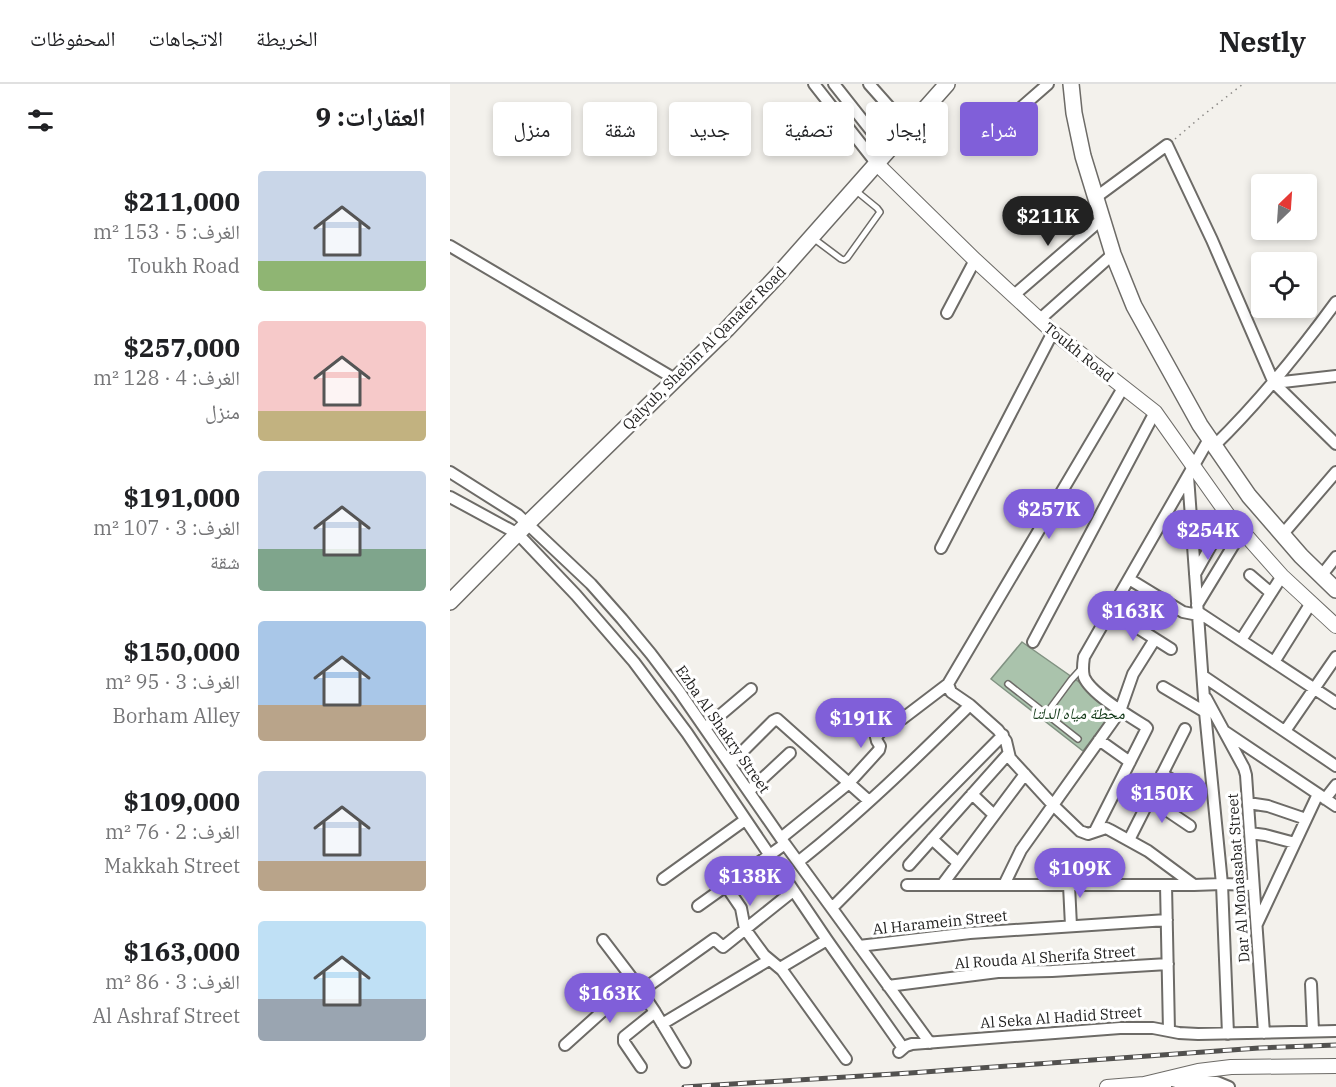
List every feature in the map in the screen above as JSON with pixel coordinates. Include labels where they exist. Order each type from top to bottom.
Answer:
[{"type":"main road","points":[[1071,84],[1074,113],[1083,156],[1113,254],[1134,306],[1211,442],[1249,496],[1301,556],[1336,590]]},
{"type":"main road","name":"Qalyub, Shebin Al Qanater Road","points":[[928,102],[941,86]]},
{"type":"main road","name":"Qalyub, Shebin Al Qanater Road","points":[[450,602],[727,329],[882,156]]},
{"type":"street","name":"Toukh Road","points":[[814,84],[876,163],[975,260],[1053,332],[1155,412],[1191,471],[1228,515],[1282,576],[1336,626]]},
{"type":"street","points":[[834,84],[866,124]]},
{"type":"street","points":[[869,84],[885,102]]},
{"type":"street","points":[[1027,102],[1048,84]]},
{"type":"street","points":[[1095,198],[1167,145],[1212,240],[1274,382],[1336,444]]},
{"type":"street","points":[[1013,296],[1102,219]]},
{"type":"street","points":[[450,246],[675,379]]},
{"type":"street","points":[[1040,320],[1113,254]]},
{"type":"street","points":[[947,313],[975,260]]},
{"type":"street","points":[[1095,831],[1147,728],[1120,711],[1090,686],[1084,677],[1082,668],[1084,657],[1191,471],[1211,442],[1245,416],[1336,303]]},
{"type":"street","points":[[940,548],[1053,332]]},
{"type":"street","points":[[1274,382],[1336,376]]},
{"type":"street","points":[[698,906],[769,855],[849,783],[879,750],[880,746],[876,737],[893,718],[902,719],[950,688],[1123,388]]},
{"type":"street","points":[[1033,642],[1155,412]]},
{"type":"street","points":[[1191,471],[1195,574],[1205,712],[1221,884],[1228,1034]]},
{"type":"street","name":"Ezba Al Shakry Street","points":[[450,472],[507,507],[576,595],[634,662],[687,733],[901,1050]]},
{"type":"street","points":[[1282,535],[1336,472]]},
{"type":"street","name":"Ezba Al Shakry Street","points":[[450,497],[523,529],[591,584],[622,619],[651,654],[705,728],[783,841],[930,1043]]},
{"type":"street","points":[[1195,574],[1228,515]]},
{"type":"street","points":[[1198,611],[1242,531]]},
{"type":"street","points":[[1321,576],[1336,557]]},
{"type":"street","points":[[1250,574],[1271,593]]},
{"type":"street","points":[[1241,640],[1282,576]]},
{"type":"street","points":[[1129,579],[1183,612],[1198,611],[1336,703]]},
{"type":"street","points":[[1275,662],[1311,603]]},
{"type":"street","points":[[1111,611],[1171,649]]},
{"type":"street","points":[[1004,885],[1021,850],[1120,711],[1133,674],[1155,639]]},
{"type":"street","points":[[1285,731],[1336,657]]},
{"type":"street","points":[[1203,676],[1336,766]]},
{"type":"street","points":[[1163,687],[1205,712]]},
{"type":"street","points":[[950,688],[1003,735],[1010,758],[1082,833],[1088,834],[1108,829],[1148,851],[1194,885]]},
{"type":"street","points":[[705,728],[751,689]]},
{"type":"street","name":"Dar Al Monasabat Street","points":[[1204,695],[1246,775],[1264,1033]]},
{"type":"street","points":[[798,862],[869,801],[970,705]]},
{"type":"street","points":[[730,764],[777,719],[869,801]]},
{"type":"street","points":[[1129,840],[1185,729]]},
{"type":"street","points":[[1223,730],[1336,806]]},
{"type":"street","points":[[832,908],[1003,735]]},
{"type":"street","points":[[1099,740],[1130,762]]},
{"type":"street","points":[[749,791],[790,753]]},
{"type":"street","points":[[909,865],[1008,754]]},
{"type":"street","points":[[942,885],[1025,774]]},
{"type":"street","points":[[1162,774],[1190,790]]},
{"type":"street","points":[[1256,926],[1306,819],[1321,796],[1336,785]]},
{"type":"street","points":[[972,794],[994,815]]},
{"type":"street","points":[[1150,799],[1190,826]]},
{"type":"street","points":[[1248,803],[1268,806],[1306,819]]},
{"type":"street","points":[[663,879],[745,820]]},
{"type":"street","points":[[1250,833],[1295,843]]},
{"type":"street","points":[[932,839],[958,863]]},
{"type":"street","points":[[907,885],[1254,885]]},
{"type":"street","points":[[1069,885],[1071,926]]},
{"type":"street","points":[[1166,885],[1169,1031]]},
{"type":"street","points":[[726,886],[741,908],[745,929],[769,960],[780,968],[846,1059]]},
{"type":"street","points":[[565,1045],[638,987],[714,939],[722,947],[794,891]]},
{"type":"street","name":"Al Haramein Street","points":[[859,946],[958,934],[1167,920]]},
{"type":"street","points":[[603,940],[656,1012],[685,1062]]},
{"type":"street","points":[[780,968],[827,940]]},
{"type":"street","points":[[662,1024],[769,960]]},
{"type":"street","name":"Al Rouda Al Sherifa Street","points":[[888,986],[998,972],[1052,971],[1168,963]]},
{"type":"street","points":[[1311,984],[1313,1031]]},
{"type":"street","points":[[641,1067],[624,1042],[624,1037],[656,1012]]},
{"type":"street","name":"Al Seka Al Hadid Street","points":[[901,1050],[909,1045],[1128,1027],[1153,1028],[1188,1034],[1336,1030]]},
{"type":"street","points":[[1166,1083],[1198,1071],[1231,1067],[1336,1066]]},
{"type":"street","points":[[1107,1087],[1176,1082],[1195,1085],[1217,1082],[1229,1087]]},
{"type":"lane","points":[[812,237],[841,260],[847,258],[880,212],[854,189]]},
{"type":"lane","points":[[1046,714],[1082,668]]},
{"type":"lane","points":[[1008,684],[1078,739]]},
{"type":"path","points":[[1167,145],[1244,84]]},
{"type":"water","name":"محطة مياه الدلتا","points":[[1022,642],[1116,708],[1083,751],[991,679]]},
{"type":"railway","points":[[684,1087],[1259,1048],[1336,1045]]}]
